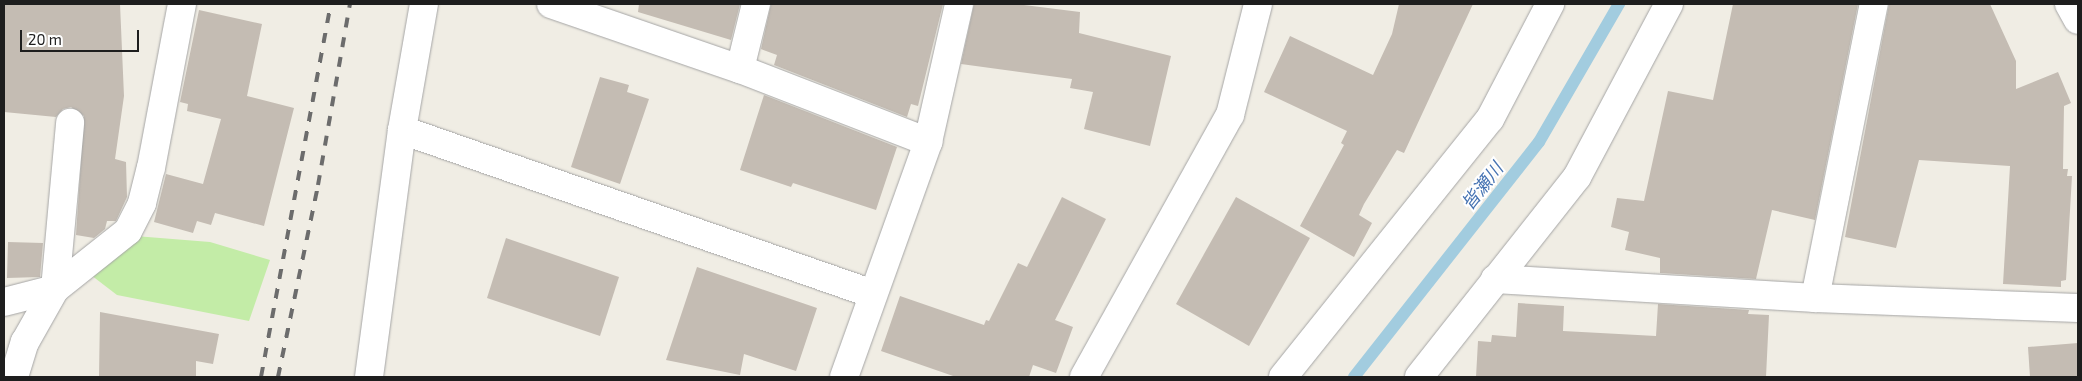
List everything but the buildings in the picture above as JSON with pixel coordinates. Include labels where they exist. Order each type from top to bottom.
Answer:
[{"type":"street","points":[[14,377],[25,342],[55,289],[128,231],[142,203],[151,168],[182,4]]},
{"type":"street","points":[[369,377],[402,130],[424,4]]},
{"type":"street","points":[[551,4],[740,69],[928,142]]},
{"type":"street","points":[[740,69],[756,4]]},
{"type":"street","points":[[844,377],[872,294],[928,142],[959,4]]},
{"type":"street","points":[[1084,377],[1230,115],[1258,4]]},
{"type":"street","points":[[1283,377],[1490,119],[1550,4]]},
{"type":"street","points":[[1419,377],[1577,177],[1669,4]]},
{"type":"street","points":[[1815,298],[1874,4]]},
{"type":"street","points":[[2069,4],[2078,20]]},
{"type":"street","points":[[55,289],[70,123]]},
{"type":"street","points":[[402,130],[872,294]]},
{"type":"street","points":[[1495,280],[1815,298],[2078,308]]},
{"type":"street","points":[[4,302],[55,289]]},
{"type":"green space","points":[[135,236],[210,242],[270,260],[249,321],[117,295],[87,272]]},
{"type":"waterway","name":"皆瀬川","points":[[1354,377],[1539,142],[1619,4]]},
{"type":"railway","points":[[261,377],[331,4]]},
{"type":"railway","points":[[278,377],[318,185],[350,4]]}]
